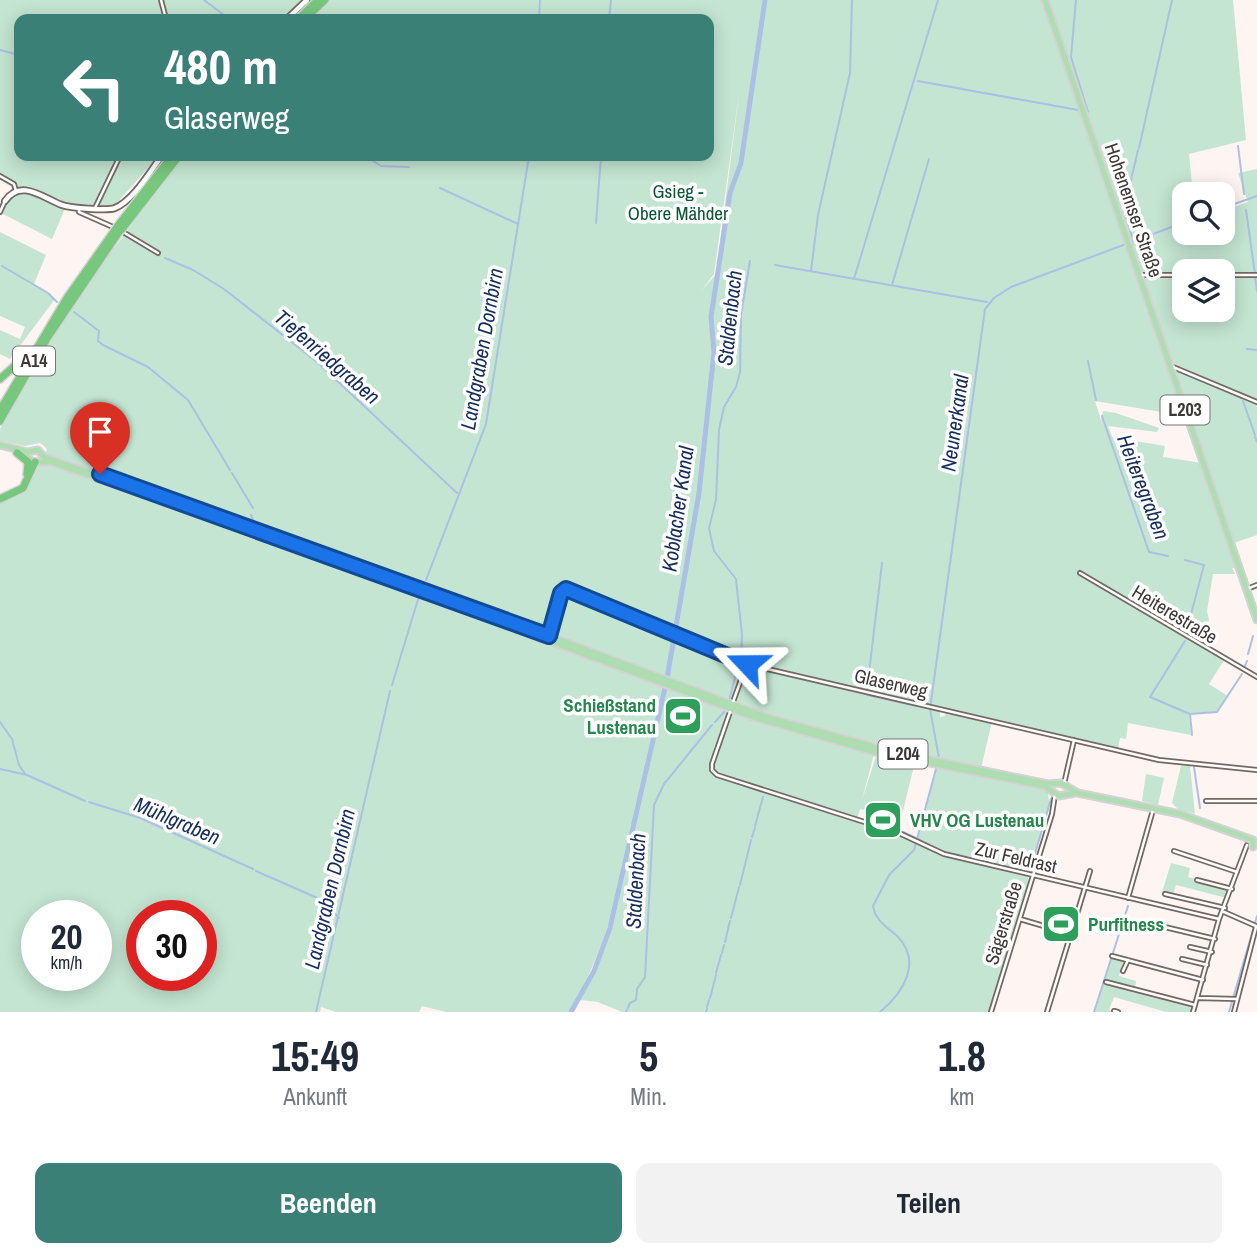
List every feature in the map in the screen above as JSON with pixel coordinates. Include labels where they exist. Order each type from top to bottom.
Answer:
[{"type":"highway","points":[[303,14],[318,0]]},
{"type":"highway","points":[[310,14],[325,0]]},
{"type":"highway","name":"A14","points":[[0,410],[41,340],[168,161]]},
{"type":"highway","name":"A14","points":[[0,421],[56,325],[118,230],[175,161]]},
{"type":"highway","points":[[0,379],[41,340]]},
{"type":"highway","points":[[15,450],[28,463],[29,474]]},
{"type":"highway","points":[[6,495],[29,474],[34,458]]},
{"type":"main road","points":[[292,14],[307,0]]},
{"type":"main road","name":"Hohenemser Straße","points":[[1045,0],[1257,620]]},
{"type":"main road","points":[[5,201],[16,191],[27,189],[65,206],[110,209],[121,204],[158,161]]},
{"type":"main road","name":"L204","points":[[15,450],[37,446],[55,462]]},
{"type":"main road","name":"L204","points":[[0,447],[55,462],[420,590],[673,687],[842,739],[1195,819],[1253,843]]},
{"type":"main road","points":[[29,474],[40,464],[55,462]]},
{"type":"street","points":[[95,208],[118,161]]},
{"type":"street","points":[[0,176],[13,184],[16,191]]},
{"type":"street","points":[[0,212],[5,201]]},
{"type":"street","points":[[79,207],[79,212],[158,253]]},
{"type":"street","points":[[1139,275],[1172,275]]},
{"type":"street","points":[[1235,275],[1257,275]]},
{"type":"street","points":[[1171,367],[1257,402]]},
{"type":"street","name":"Heiterestraße","points":[[1080,573],[1257,677]]},
{"type":"street","points":[[1247,589],[1257,585]]},
{"type":"street","name":"Glaserweg","points":[[548,639],[563,589],[747,663],[1169,761],[1257,770]]},
{"type":"street","points":[[733,703],[747,663]]},
{"type":"street","name":"Zur Feldrast","points":[[730,712],[712,764],[713,772],[917,841],[944,854],[1219,919]]},
{"type":"street","name":"Sägerstraße","points":[[991,1012],[1074,740]]},
{"type":"street","points":[[1206,801],[1257,801]]},
{"type":"street","points":[[1128,898],[1153,808]]},
{"type":"street","points":[[1193,1012],[1212,952],[1219,919],[1225,910],[1245,854],[1253,843]]},
{"type":"street","points":[[1174,851],[1237,872]]},
{"type":"street","points":[[1047,1012],[1090,871]]},
{"type":"street","points":[[1198,880],[1231,889]]},
{"type":"street","points":[[1165,894],[1225,910],[1255,926],[1234,998],[1234,1012]]},
{"type":"street","points":[[1019,918],[1071,934]]},
{"type":"street","points":[[1148,923],[1215,939]]},
{"type":"street","points":[[1190,947],[1212,952]]},
{"type":"street","points":[[1112,956],[1203,979]]},
{"type":"street","points":[[1182,959],[1207,965]]},
{"type":"street","points":[[1123,971],[1128,960]]},
{"type":"street","points":[[1106,982],[1195,1004]]},
{"type":"street","points":[[1197,998],[1234,998]]},
{"type":"green space","points":[[0,0],[305,0],[290,14],[14,14],[14,161],[154,161],[114,206],[67,204],[52,239],[1,213],[12,187],[0,180]]},
{"type":"green space","points":[[330,0],[539,0],[538,14],[315,14]]},
{"type":"green space","name":"Gsieg - Obere Mähder","points":[[541,0],[1046,0],[1186,416],[1095,401],[1101,420],[1103,411],[1159,428],[1157,432],[1108,426],[1112,437],[1165,446],[1163,457],[1202,463],[1143,277],[1172,277],[1172,322],[1235,322],[1235,278],[1257,278],[1257,535],[1231,544],[1240,569],[1232,568],[1235,574],[1213,574],[1207,611],[1209,620],[1199,644],[1225,659],[1209,684],[1228,696],[1217,712],[1189,714],[1191,735],[1128,723],[1126,739],[1120,738],[1118,749],[962,715],[992,722],[981,768],[875,750],[862,800],[876,756],[914,766],[901,819],[860,809],[857,819],[903,836],[939,854],[1027,876],[1029,881],[990,1012],[622,1012],[598,1002],[580,1000],[606,945],[615,917],[669,681],[666,680],[640,807],[618,894],[605,936],[569,1012],[446,1012],[422,1006],[419,1012],[336,1012],[321,1007],[320,1012],[0,1012],[0,502],[27,489],[47,449],[40,443],[25,446],[0,441],[0,429],[74,302],[179,161],[714,161],[714,14],[540,14]],"holes":[[[740,87],[716,274],[701,291],[714,274]],[[940,710],[946,711],[945,716],[940,717]]]},
{"type":"green space","points":[[1047,0],[1233,0],[1246,140],[1189,154],[1192,182],[1172,182],[1172,245],[1235,245],[1235,207],[1248,202],[1238,173],[1257,169],[1257,274],[1235,274],[1235,259],[1172,259],[1172,272],[1140,273]]},
{"type":"green space","points":[[0,232],[46,255],[34,284],[55,299],[10,359],[0,354],[0,330],[20,339],[25,327],[0,316]]},
{"type":"green space","points":[[1181,766],[1190,766],[1195,814],[1178,809],[1172,803]]},
{"type":"green space","points":[[937,767],[1047,790],[1050,804],[1029,873],[949,855],[917,840]]},
{"type":"green space","points":[[1146,774],[1164,778],[1158,805],[1142,801]]},
{"type":"green space","points":[[1171,863],[1190,868],[1188,877],[1229,889],[1227,898],[1176,885],[1173,895],[1162,892]]},
{"type":"green space","points":[[1111,957],[1124,960],[1119,976],[1136,981],[1135,990],[1193,1005],[1191,1012],[1166,1012],[1114,997],[1109,1010],[1114,1012],[1095,1012]]},
{"type":"waterway","points":[[204,0],[222,14]]},
{"type":"waterway","name":"Landgraben Dornbirn","points":[[539,14],[540,0]]},
{"type":"waterway","points":[[610,14],[611,0]]},
{"type":"waterway","name":"Koblacher Kanal","points":[[571,1012],[594,971],[610,928],[666,684],[699,493],[714,352],[711,317],[730,193],[741,163],[765,0]]},
{"type":"waterway","points":[[811,271],[818,215],[850,73],[852,0]]},
{"type":"waterway","points":[[854,279],[938,0]]},
{"type":"waterway","points":[[1076,0],[1071,57],[1088,112]]},
{"type":"waterway","points":[[1139,148],[1172,0]]},
{"type":"waterway","points":[[0,50],[14,54]]},
{"type":"waterway","points":[[918,81],[1078,110]]},
{"type":"waterway","points":[[1238,146],[1244,194]]},
{"type":"waterway","points":[[1133,240],[1124,210],[1138,150]]},
{"type":"waterway","points":[[892,285],[929,159]]},
{"type":"waterway","points":[[373,161],[381,166],[409,167]]},
{"type":"waterway","name":"Landgraben Dornbirn","points":[[426,580],[486,424],[528,161]]},
{"type":"waterway","points":[[596,223],[601,161]]},
{"type":"waterway","points":[[440,188],[518,224]]},
{"type":"waterway","name":"Neunerkanal","points":[[1235,204],[1257,196]]},
{"type":"waterway","points":[[1246,210],[1255,274]]},
{"type":"waterway","name":"Neunerkanal","points":[[939,758],[930,709],[985,309],[994,298],[1011,287],[1172,227]]},
{"type":"waterway","name":"Tiefenriedgraben","points":[[165,258],[193,270],[224,289],[317,362],[457,493]]},
{"type":"waterway","name":"Staldenbach","points":[[741,658],[742,635],[736,579],[714,551],[709,528],[716,500],[719,430],[724,407],[736,387],[740,373],[741,315],[750,261]]},
{"type":"waterway","points":[[775,265],[987,302]]},
{"type":"waterway","points":[[2,266],[48,293],[57,302]]},
{"type":"waterway","points":[[1255,277],[1257,291]]},
{"type":"waterway","points":[[74,312],[99,331],[98,341],[103,345],[148,367],[188,400],[230,470]]},
{"type":"waterway","points":[[1247,349],[1257,350]]},
{"type":"waterway","name":"Heiteregraben","points":[[1088,361],[1096,400]]},
{"type":"waterway","points":[[1216,386],[1241,398]]},
{"type":"waterway","points":[[1243,401],[1255,435]]},
{"type":"waterway","name":"Heiteregraben","points":[[1102,416],[1149,552],[1168,556]]},
{"type":"waterway","points":[[1255,437],[1257,442]]},
{"type":"waterway","points":[[232,473],[253,508]]},
{"type":"waterway","points":[[251,515],[254,522],[424,585]]},
{"type":"waterway","name":"Heiteregraben","points":[[1185,560],[1204,565],[1186,633]]},
{"type":"waterway","points":[[867,690],[882,563]]},
{"type":"waterway","name":"Landgraben Dornbirn","points":[[392,685],[419,596]]},
{"type":"waterway","points":[[1248,654],[1253,636]]},
{"type":"waterway","name":"Heiteregraben","points":[[1185,641],[1150,697],[1190,714],[1192,735]]},
{"type":"waterway","points":[[1245,666],[1247,661]]},
{"type":"waterway","name":"Staldenbach","points":[[729,701],[739,662]]},
{"type":"waterway","points":[[1190,714],[1217,712],[1242,674]]},
{"type":"waterway","name":"Landgraben Dornbirn","points":[[316,1012],[390,691]]},
{"type":"waterway","points":[[867,695],[917,706]]},
{"type":"waterway","name":"Staldenbach","points":[[715,722],[725,711]]},
{"type":"waterway","points":[[0,722],[12,739],[19,765],[25,774]]},
{"type":"waterway","name":"Staldenbach","points":[[626,1012],[630,1003],[636,1000],[637,989],[645,977],[654,805],[664,784],[712,725]]},
{"type":"waterway","name":"Heiteregraben","points":[[1194,767],[1200,808]]},
{"type":"waterway","name":"Mühlgraben","points":[[0,769],[27,775],[85,801]]},
{"type":"waterway","name":"Neunerkanal","points":[[880,1012],[896,996],[907,977],[909,956],[897,936],[879,919],[873,906],[889,875],[914,850],[936,769]]},
{"type":"waterway","points":[[755,826],[763,797]]},
{"type":"waterway","points":[[1024,871],[1030,871],[1051,799]]},
{"type":"waterway","name":"Mühlgraben","points":[[89,802],[140,818],[253,869]]},
{"type":"waterway","points":[[852,817],[865,820]]},
{"type":"waterway","points":[[870,822],[882,825]]},
{"type":"waterway","points":[[885,826],[891,828]]},
{"type":"waterway","points":[[752,837],[755,828]]},
{"type":"waterway","points":[[903,832],[920,840]]},
{"type":"waterway","points":[[740,885],[751,840]]},
{"type":"waterway","points":[[948,853],[952,854]]},
{"type":"waterway","points":[[955,854],[959,855]]},
{"type":"waterway","points":[[962,856],[967,857]]},
{"type":"waterway","points":[[970,858],[974,859]]},
{"type":"waterway","points":[[977,860],[981,861]]},
{"type":"waterway","points":[[984,861],[988,862]]},
{"type":"waterway","points":[[991,863],[995,864]]},
{"type":"waterway","points":[[1004,866],[1008,867]]},
{"type":"waterway","points":[[1011,868],[1015,869]]},
{"type":"waterway","name":"Mühlgraben","points":[[256,871],[322,900],[339,918]]},
{"type":"waterway","points":[[731,918],[739,887]]},
{"type":"waterway","points":[[1094,1012],[1128,906]]},
{"type":"waterway","points":[[1229,1012],[1257,916]]},
{"type":"waterway","points":[[725,942],[730,921]]},
{"type":"waterway","points":[[722,953],[724,945]]},
{"type":"waterway","points":[[716,973],[721,955]]},
{"type":"waterway","points":[[710,998],[716,975]]},
{"type":"waterway","points":[[707,1007],[709,1000]]},
{"type":"place","name":"Schießstand Lustenau","points":[[683,716]]},
{"type":"place","name":"VHV OG Lustenau","points":[[883,820]]},
{"type":"place","name":"Purfitness","points":[[1061,924]]},
{"type":"route","points":[[100,474],[373,570],[549,636],[561,593],[566,589],[747,664]]}]
